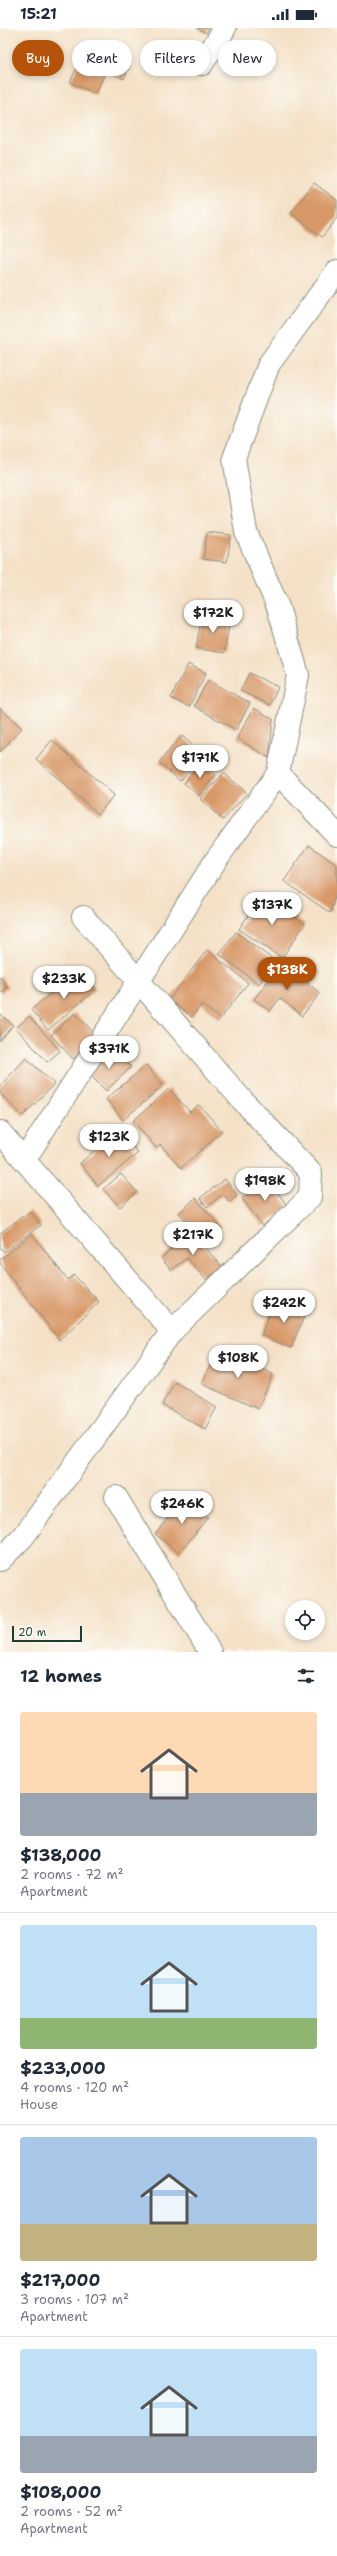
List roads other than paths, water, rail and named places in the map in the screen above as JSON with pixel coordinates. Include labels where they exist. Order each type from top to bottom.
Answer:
[{"type":"street","points":[[210,51],[225,28]]},
{"type":"street","points":[[25,1159],[216,860],[278,773],[298,675],[278,607],[246,532],[234,458],[269,364],[337,271]]},
{"type":"street","points":[[278,773],[337,835]]},
{"type":"street","points":[[0,1560],[23,1537],[172,1331],[310,1197],[311,1173],[243,1101],[83,917]]},
{"type":"street","points":[[0,1132],[25,1159],[172,1331]]},
{"type":"street","points":[[116,1496],[210,1652]]}]
